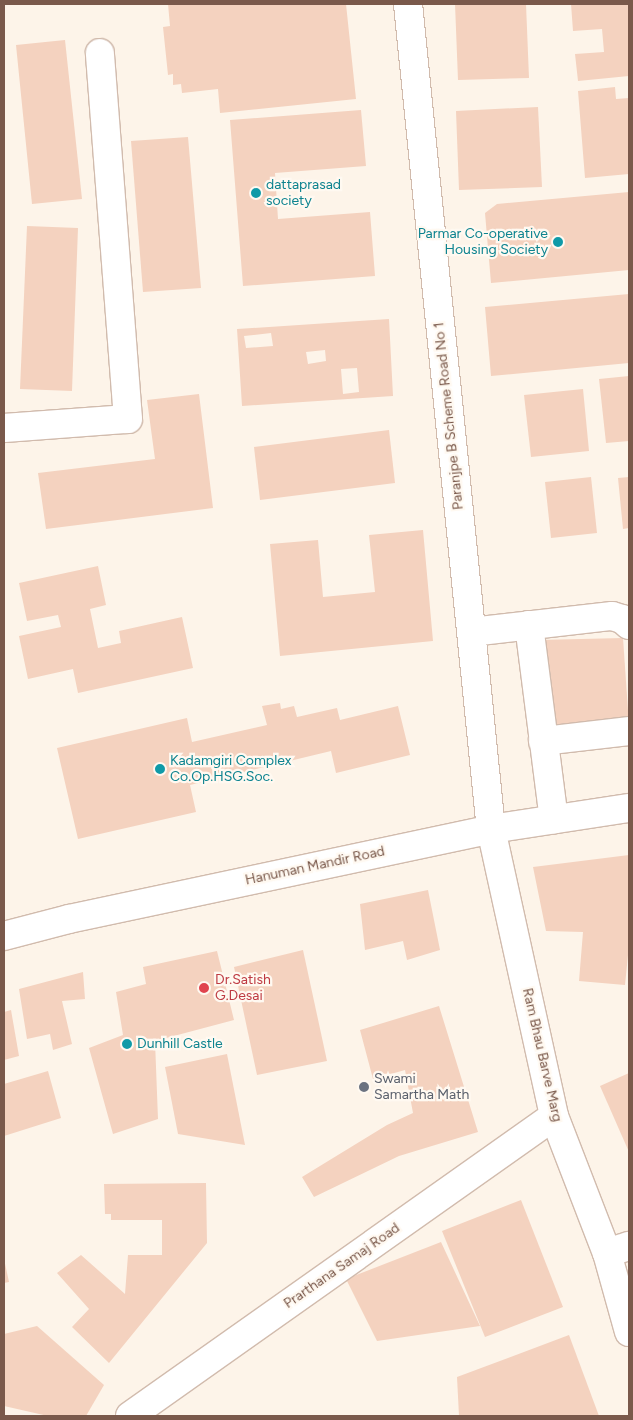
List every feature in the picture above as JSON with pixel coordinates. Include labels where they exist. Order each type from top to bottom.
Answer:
[{"type":"street","name":"Paranjpe B Scheme Road No 1","points":[[408,4],[491,829]]},
{"type":"street","points":[[4,428],[128,419],[100,53]]},
{"type":"street","points":[[471,632],[612,616],[629,625]]},
{"type":"street","points":[[529,625],[554,819]]},
{"type":"street","points":[[544,741],[629,731]]},
{"type":"street","name":"Hanuman Mandir Road","points":[[4,936],[69,918],[491,829],[629,808]]},
{"type":"street","name":"Ram Bhau Barve Marg","points":[[491,829],[554,1116],[618,1250],[629,1332]]},
{"type":"street","name":"Prarthana Samaj Road","points":[[130,1416],[554,1116]]},
{"type":"building","points":[[168,4],[346,4],[356,99],[220,113],[218,89],[182,93],[181,84],[173,85],[173,74],[168,75],[163,27],[170,26]]},
{"type":"building","points":[[455,4],[526,4],[529,78],[458,80]]},
{"type":"building","points":[[571,4],[629,4],[629,76],[578,81],[575,54],[604,52],[602,29],[573,31]]},
{"type":"building","points":[[65,40],[82,199],[32,204],[16,45]]},
{"type":"building","points":[[615,87],[616,99],[629,98],[629,174],[585,178],[578,91]]},
{"type":"building","points":[[538,107],[542,187],[459,190],[456,111]]},
{"type":"building","name":"dattaprasad society","points":[[361,110],[366,166],[275,173],[278,219],[370,212],[375,276],[243,286],[230,120]]},
{"type":"building","points":[[188,137],[201,288],[143,292],[131,141]]},
{"type":"building","name":"Parmar Co-operative Housing Society","points":[[629,192],[629,270],[491,283],[485,213],[497,204]]},
{"type":"building","points":[[27,226],[78,228],[72,391],[20,389]]},
{"type":"building","points":[[629,294],[629,363],[491,376],[485,307]]},
{"type":"building","points":[[389,319],[393,396],[242,406],[237,329]],"holes":[[[271,333],[273,346],[246,348],[244,336]],[[325,350],[326,361],[308,364],[306,352]],[[357,368],[359,392],[343,394],[341,369]]]},
{"type":"building","points":[[629,376],[629,441],[606,443],[599,379]]},
{"type":"building","points":[[583,389],[589,451],[531,457],[524,395]]},
{"type":"building","points":[[199,394],[213,508],[46,529],[38,473],[155,459],[147,400]]},
{"type":"building","points":[[389,430],[395,483],[260,500],[254,447]]},
{"type":"building","points":[[591,477],[597,533],[551,538],[545,482]]},
{"type":"building","points":[[629,477],[629,528],[623,529],[618,478]]},
{"type":"building","points":[[423,530],[433,641],[280,656],[270,544],[318,540],[323,597],[375,592],[369,535]]},
{"type":"building","points":[[98,566],[106,605],[90,609],[98,648],[121,643],[119,631],[182,617],[193,668],[78,693],[73,669],[28,679],[19,636],[61,627],[58,615],[27,621],[19,583]]},
{"type":"building","points":[[623,638],[629,725],[548,732],[539,640]]},
{"type":"building","name":"Kadamgiri Complex Co.Op.HSG.Soc.","points":[[280,703],[281,709],[294,706],[297,717],[337,708],[340,720],[398,706],[410,755],[336,773],[331,751],[190,785],[196,812],[78,839],[57,748],[187,718],[192,742],[267,725],[262,706]]},
{"type":"building","points":[[629,855],[629,945],[625,985],[579,981],[583,932],[546,931],[533,867]]},
{"type":"building","points":[[428,890],[440,950],[407,960],[403,941],[365,950],[360,904]]},
{"type":"building","points":[[303,950],[327,1061],[257,1075],[234,967]]},
{"type":"building","name":"Dunhill Castle","points":[[217,951],[234,1020],[155,1041],[158,1119],[113,1134],[89,1048],[123,1035],[116,992],[146,984],[143,967]]},
{"type":"building","points":[[83,972],[85,999],[62,1001],[72,1044],[53,1050],[50,1034],[27,1039],[19,989]]},
{"type":"building","points":[[439,1006],[478,1132],[399,1156],[314,1197],[302,1177],[387,1125],[413,1113],[405,1070],[373,1079],[360,1030]]},
{"type":"building","points":[[11,1010],[19,1056],[4,1060],[4,1012]]},
{"type":"building","points":[[227,1054],[245,1145],[178,1134],[165,1067]]},
{"type":"building","points":[[48,1071],[61,1118],[4,1136],[4,1084]]},
{"type":"building","points":[[629,1073],[629,1152],[600,1086]]},
{"type":"building","points":[[206,1183],[207,1243],[109,1363],[72,1327],[89,1309],[57,1273],[81,1255],[125,1294],[128,1255],[162,1255],[162,1220],[111,1220],[111,1214],[105,1214],[104,1184]]},
{"type":"building","points":[[521,1200],[563,1307],[485,1337],[442,1231]]},
{"type":"building","points":[[441,1242],[480,1326],[377,1341],[346,1279]]},
{"type":"building","points":[[4,1259],[9,1282],[4,1283]]},
{"type":"building","points":[[37,1326],[104,1385],[86,1416],[48,1416],[4,1406],[4,1334]]},
{"type":"building","points":[[569,1335],[599,1416],[459,1416],[457,1377]]},
{"type":"place","name":"dattaprasad society","points":[[256,193]]},
{"type":"place","name":"Parmar Co-operative Housing Society","points":[[558,242]]},
{"type":"place","name":"Kadamgiri Complex Co.Op.HSG.Soc.","points":[[160,769]]},
{"type":"place","name":"Dr.Satish G.Desai","points":[[204,988]]},
{"type":"place","name":"Dunhill Castle","points":[[127,1044]]},
{"type":"place","name":"Swami Samartha Math","points":[[364,1087]]}]
